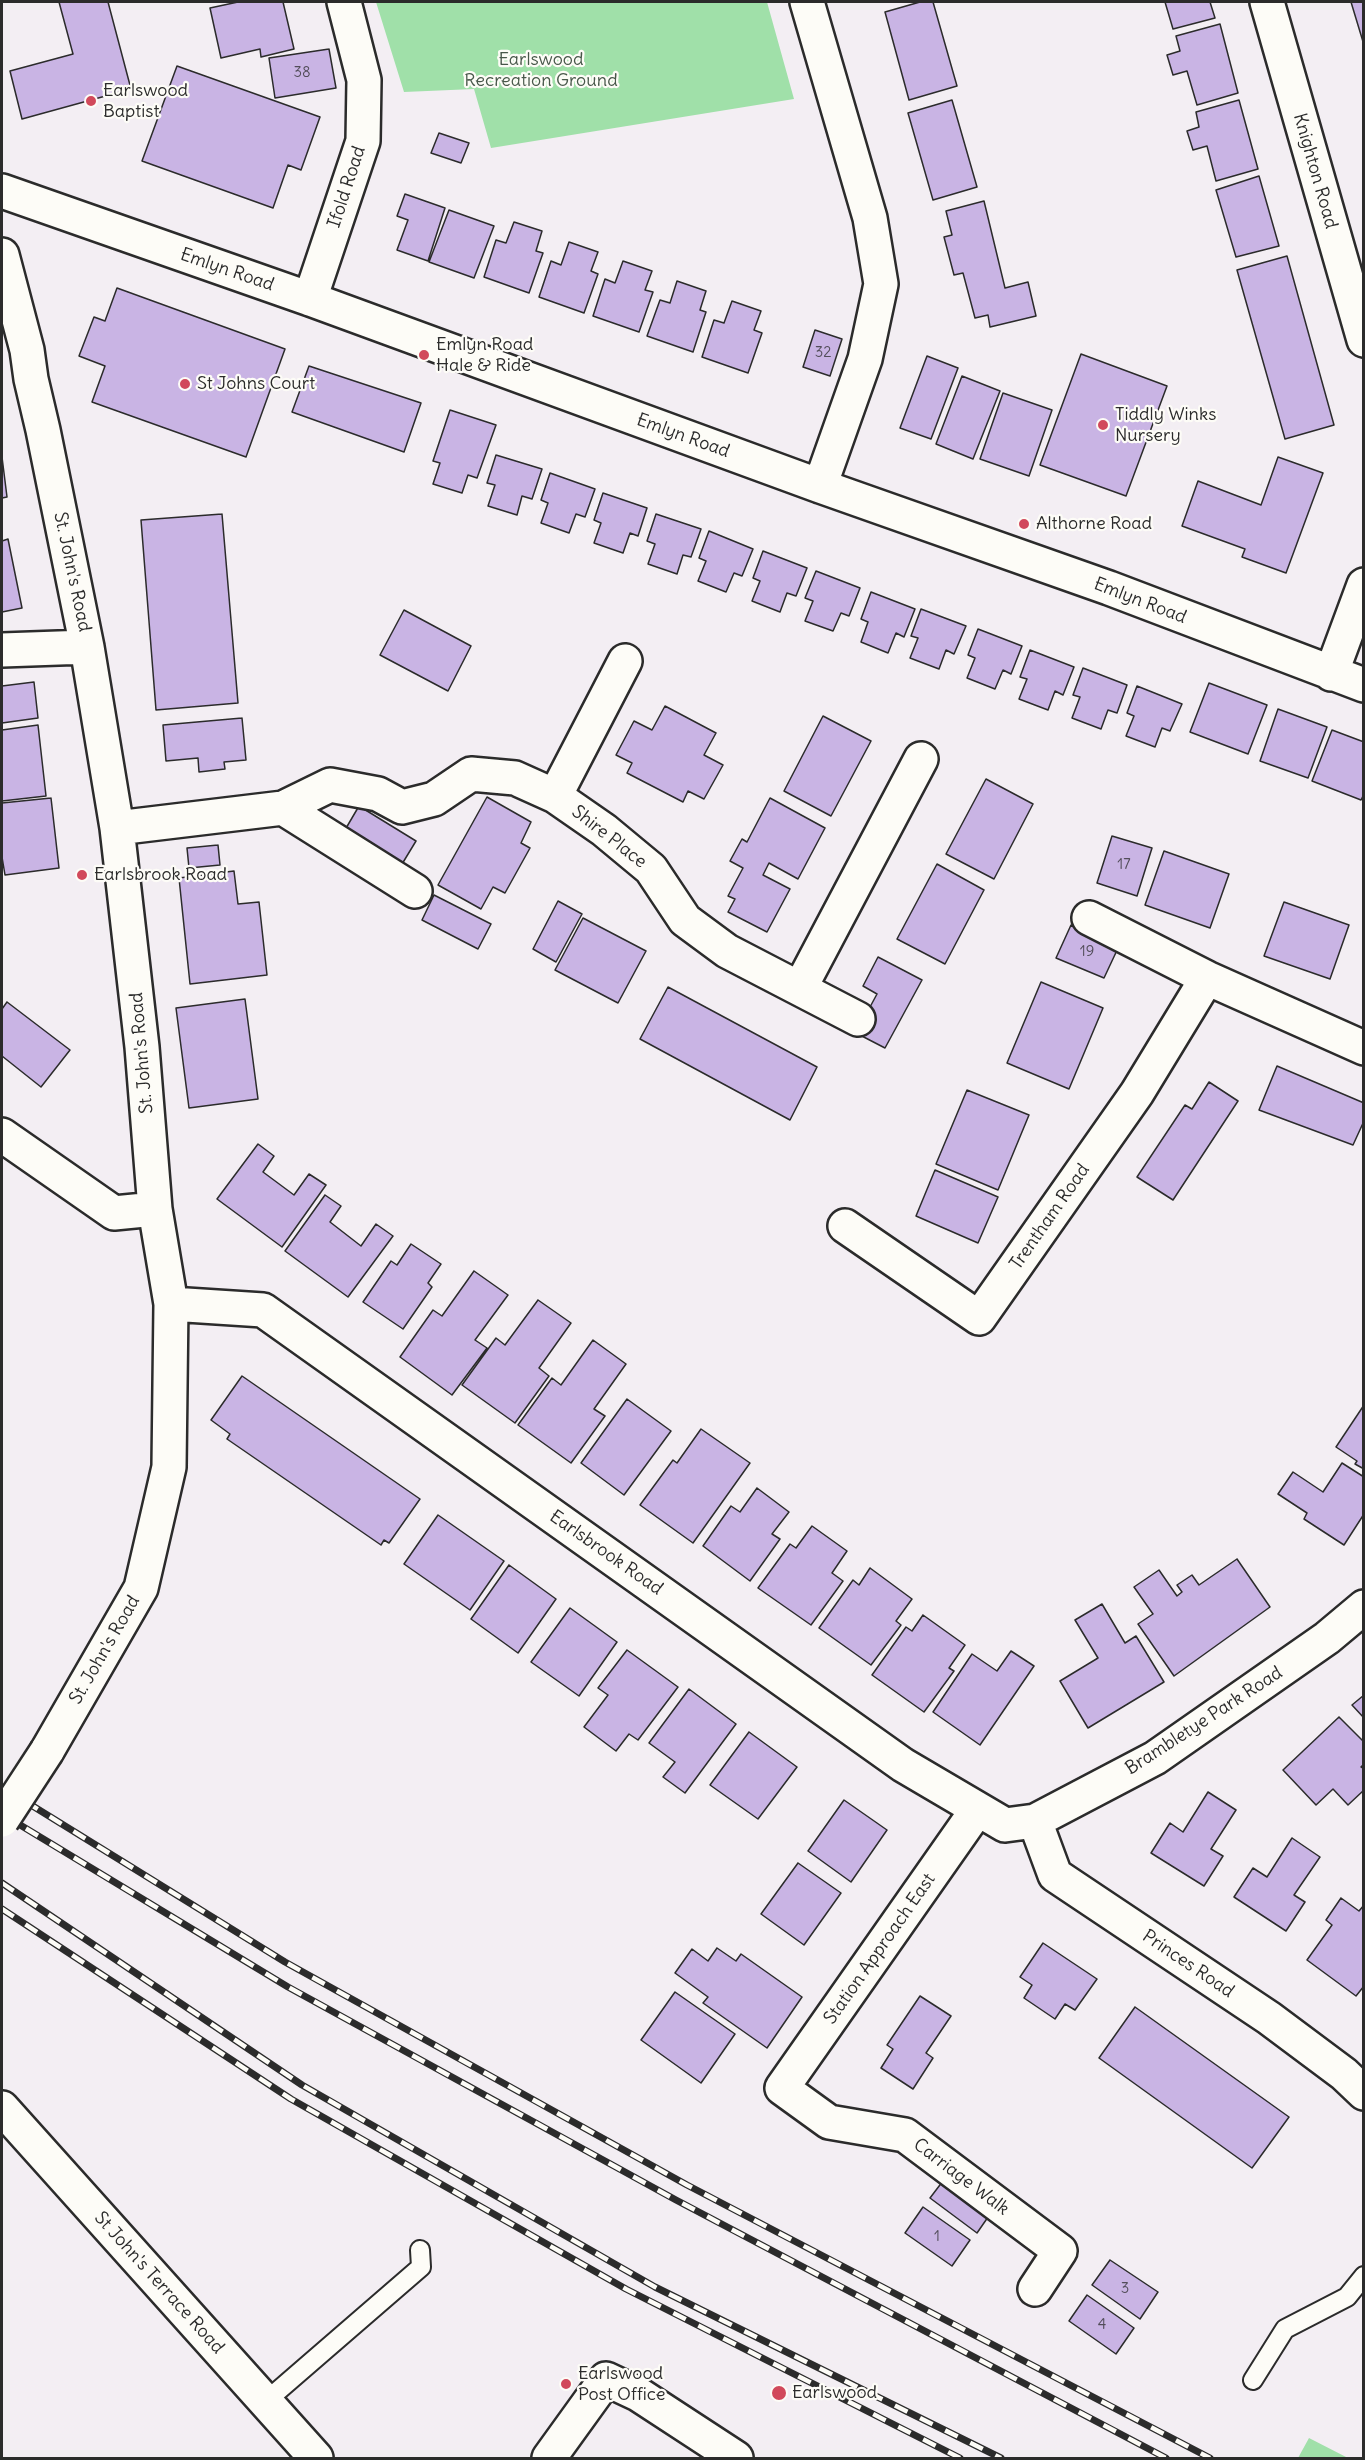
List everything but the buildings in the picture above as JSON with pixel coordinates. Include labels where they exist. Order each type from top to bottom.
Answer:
[{"type":"street","name":"Ifold Road","points":[[310,299],[363,141],[364,81],[345,2]]},
{"type":"street","points":[[807,2],[870,218],[881,284],[865,359],[820,486]]},
{"type":"street","name":"Knighton Road","points":[[1267,2],[1364,340]]},
{"type":"street","name":"Emlyn Road","points":[[2,190],[1109,588],[1364,686]]},
{"type":"street","name":"St. John's Road","points":[[2,255],[27,350],[30,379],[87,647],[117,828],[142,1047],[155,1209],[171,1304],[169,1467],[141,1588],[47,1751],[2,1820]]},
{"type":"street","points":[[1331,674],[1364,585]]},
{"type":"street","points":[[2,650],[87,647]]},
{"type":"street","name":"Shire Place","points":[[555,796],[625,661]]},
{"type":"street","points":[[800,988],[921,759]]},
{"type":"street","name":"Shire Place","points":[[117,828],[283,808],[330,785],[378,794],[402,807],[434,799],[471,774],[515,777],[555,796],[604,830],[651,869],[685,921],[727,951],[858,1019]]},
{"type":"street","points":[[283,808],[415,891]]},
{"type":"street","points":[[1089,918],[1207,978],[1364,1048]]},
{"type":"street","name":"Trentham Road","points":[[845,1226],[979,1318],[1137,1093],[1207,978]]},
{"type":"street","points":[[2,1135],[114,1214],[155,1209]]},
{"type":"street","name":"Earlsbrook Road","points":[[171,1304],[263,1310],[903,1766],[1005,1825],[1035,1821]]},
{"type":"street","name":"Brambletye Park Road","points":[[1035,1821],[1155,1758],[1327,1638],[1364,1606]]},
{"type":"street","name":"Station Approach East","points":[[782,2088],[977,1810]]},
{"type":"street","name":"Princes Road","points":[[1035,1821],[1055,1875],[1269,2018],[1344,2074],[1364,2093]]},
{"type":"street","name":"Carriage Walk","points":[[782,2088],[829,2122],[905,2135],[1060,2251],[1035,2289]]},
{"type":"street","name":"St John's Terrace Road","points":[[2,2108],[316,2458]]},
{"type":"street","points":[[549,2458],[606,2379],[638,2394],[736,2458]]},
{"type":"lane","points":[[265,2402],[421,2267],[420,2250]]},
{"type":"lane","points":[[1253,2380],[1285,2329],[1347,2297],[1364,2276]]},
{"type":"green space","name":"Earlswood Recreation Ground","points":[[376,2],[767,2],[794,99],[491,148],[474,89],[404,92]]},
{"type":"green space","points":[[1309,2438],[1348,2458],[1298,2458]]},
{"type":"railway","points":[[2,1787],[285,1962],[687,2185],[1210,2458]]},
{"type":"railway","points":[[2,1814],[288,1987],[676,2200],[1166,2458]]},
{"type":"railway","points":[[2,1883],[302,2085],[655,2287],[1001,2458]]},
{"type":"railway","points":[[2,1909],[291,2099],[626,2289],[960,2458]]},
{"type":"place","name":"Earlswood Baptist","points":[[91,101]]},
{"type":"place","name":"Emlyn Road Hale & Ride","points":[[424,355]]},
{"type":"place","name":"St Johns Court","points":[[185,384]]},
{"type":"place","name":"Tiddly Winks Nursery","points":[[1103,425]]},
{"type":"place","name":"Althorne Road","points":[[1024,524]]},
{"type":"place","name":"Earlsbrook Road","points":[[82,875]]},
{"type":"place","name":"Earlswood Post Office","points":[[566,2384]]},
{"type":"place","name":"Earlswood","points":[[779,2393]]}]
